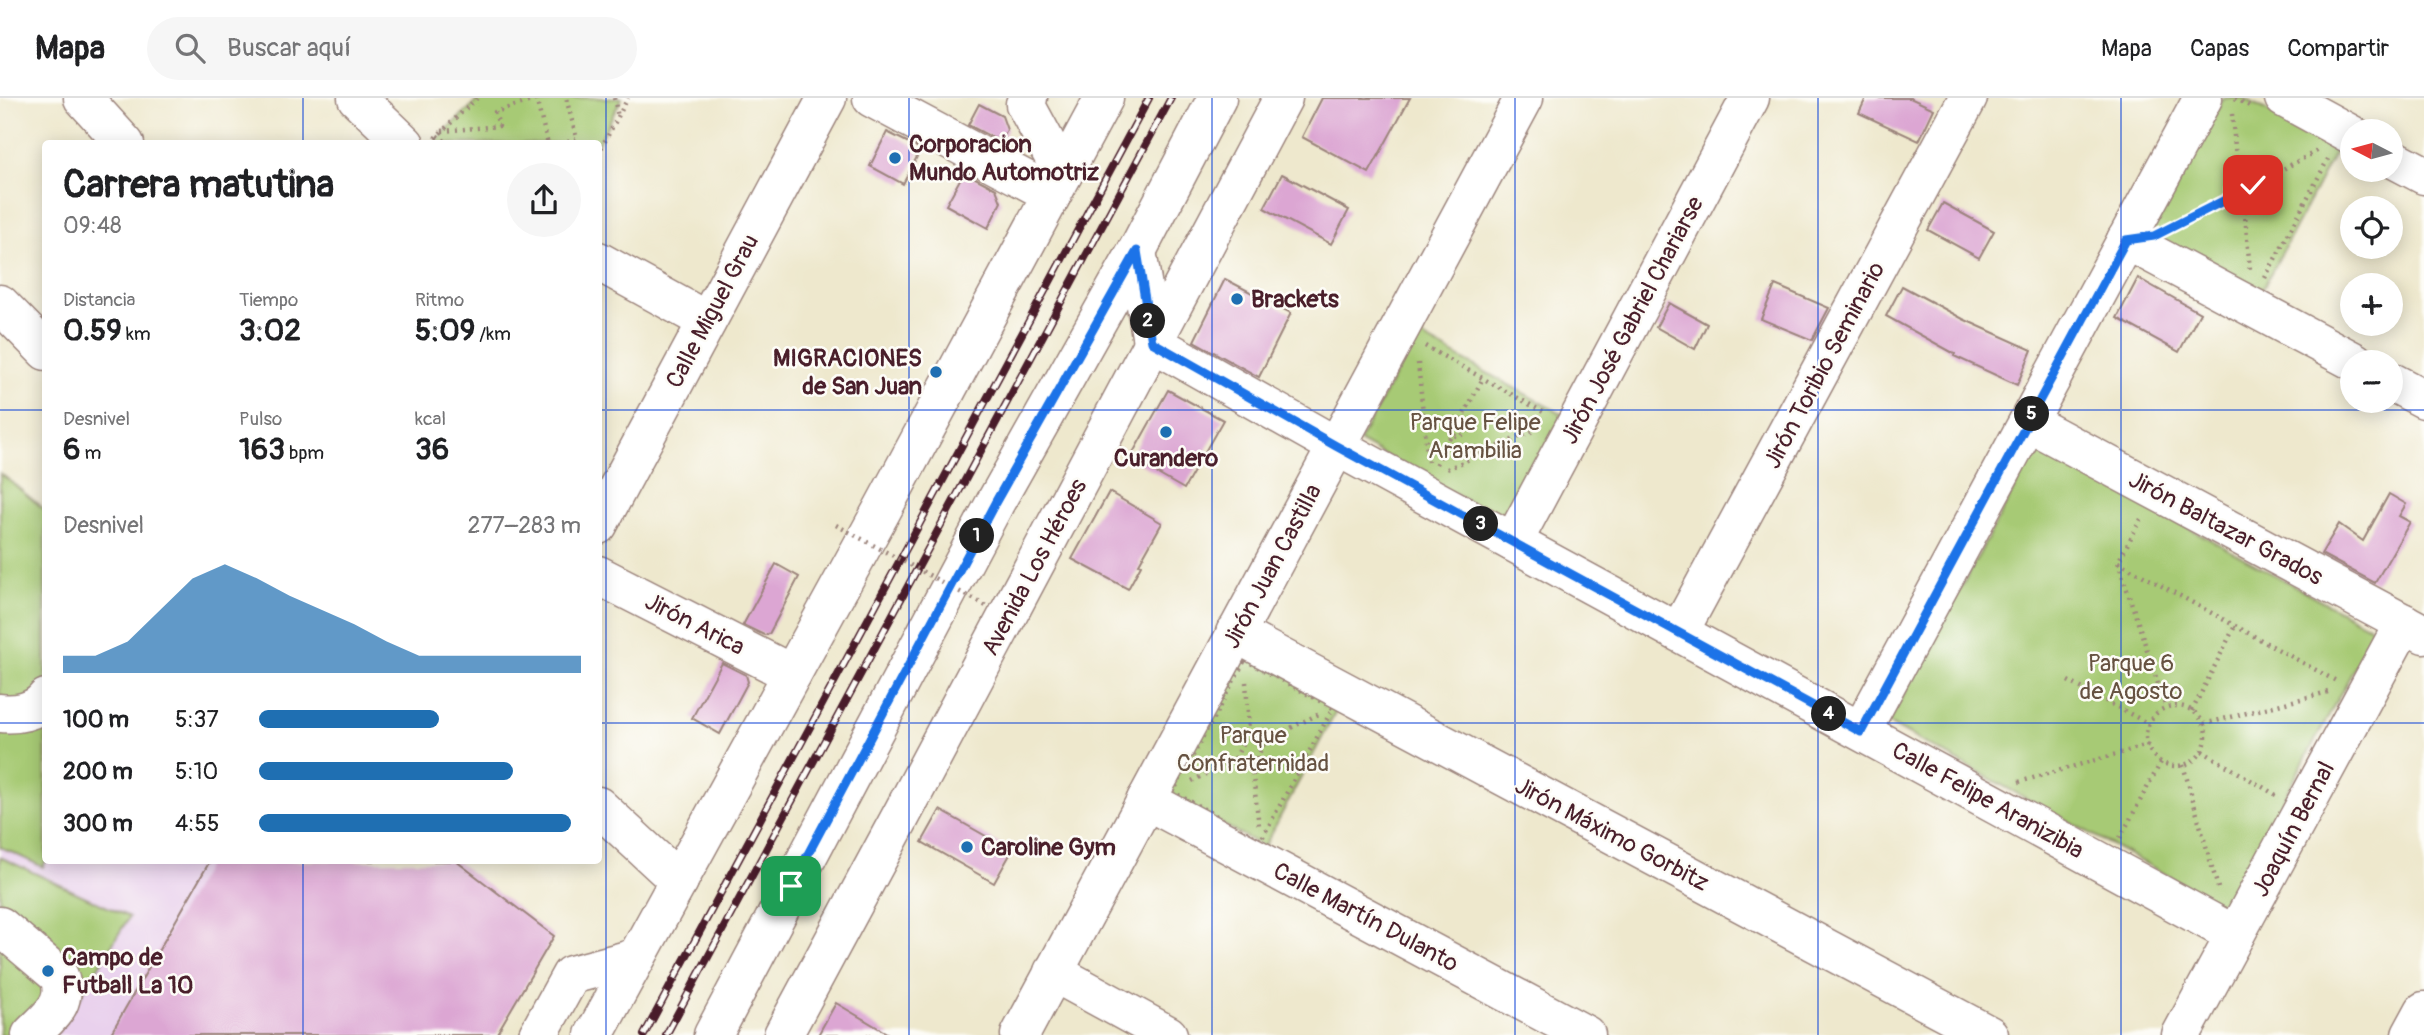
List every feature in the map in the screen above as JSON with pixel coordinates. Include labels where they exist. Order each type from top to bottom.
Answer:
[{"type":"street","points":[[83,98],[121,140]]},
{"type":"street","points":[[357,98],[421,140]]},
{"type":"street","name":"Calle Miguel Grau","points":[[602,518],[827,98]]},
{"type":"street","points":[[872,98],[1057,184]]},
{"type":"street","points":[[594,1035],[1104,98]]},
{"type":"street","points":[[713,1035],[989,515],[1137,251],[1217,98]]},
{"type":"street","name":"Avenida Los Héroes","points":[[783,1035],[965,699],[1283,98]]},
{"type":"street","name":"Jirón Juan Castilla","points":[[1020,1035],[1336,446],[1407,336],[1524,98]]},
{"type":"street","name":"Jirón José Gabriel Chariarse","points":[[1513,542],[1566,424],[1750,98]]},
{"type":"street","name":"Jirón Toribio Seminario","points":[[1679,632],[1968,98]]},
{"type":"street","points":[[1019,100],[1057,184]]},
{"type":"street","points":[[2271,104],[2337,144]]},
{"type":"street","points":[[1861,732],[2126,240],[2217,105]]},
{"type":"street","points":[[2403,163],[2424,175]]},
{"type":"street","points":[[2126,240],[2340,354]]},
{"type":"street","points":[[1137,251],[1152,342]]},
{"type":"street","points":[[602,263],[707,321]]},
{"type":"street","points":[[0,304],[42,347]]},
{"type":"street","name":"Calle Felipe Aranizibia","points":[[1152,342],[1336,446],[2235,935]]},
{"type":"street","points":[[2403,388],[2424,399]]},
{"type":"street","name":"Jirón Baltazar Grados","points":[[2028,422],[2414,629]]},
{"type":"street","name":"Jirón Arica","points":[[602,577],[792,674]]},
{"type":"street","name":"Joaquín Bernal","points":[[2181,1035],[2235,935],[2414,629]]},
{"type":"street","name":"Jirón Máximo Gorbitz","points":[[1236,634],[1338,699],[1989,1035]]},
{"type":"street","points":[[0,713],[16,715],[42,703]]},
{"type":"street","name":"Calle Martín Dulanto","points":[[1146,800],[1257,848],[1586,1035]]},
{"type":"street","points":[[602,810],[679,881]]},
{"type":"street","points":[[0,926],[59,976],[63,988],[60,1005],[31,1035]]},
{"type":"street","points":[[538,1035],[571,975],[635,958]]},
{"type":"street","points":[[1053,972],[1168,1035]]},
{"type":"street","points":[[2411,1035],[2424,1012]]},
{"type":"path","points":[[442,131],[477,98]]},
{"type":"path","points":[[566,98],[577,139],[574,140]]},
{"type":"path","points":[[614,98],[618,117]]},
{"type":"path","points":[[602,147],[628,98]]},
{"type":"path","points":[[2235,98],[2271,104]]},
{"type":"path","points":[[421,140],[442,131],[499,126],[495,112],[538,99],[547,140]]},
{"type":"path","points":[[2217,105],[2238,180]]},
{"type":"path","points":[[2253,185],[2337,144]]},
{"type":"path","points":[[2263,281],[2337,144]]},
{"type":"path","points":[[2238,180],[2247,180],[2253,185],[2254,197],[2244,204],[2236,203],[2231,197],[2230,189],[2238,180]]},
{"type":"path","points":[[2126,240],[2154,236],[2231,197]]},
{"type":"path","points":[[2244,204],[2251,277]]},
{"type":"path","points":[[1407,336],[1566,424]]},
{"type":"path","points":[[1407,336],[1429,463]]},
{"type":"path","points":[[1461,420],[1483,378]]},
{"type":"path","points":[[1452,434],[1458,437],[1465,433],[1466,425],[1461,420]]},
{"type":"path","points":[[1436,466],[1452,434],[1450,425],[1461,420]]},
{"type":"path","points":[[1443,471],[1566,424]]},
{"type":"path","points":[[2147,509],[2118,562],[2165,708]]},
{"type":"path","points":[[836,525],[988,607]]},
{"type":"path","points":[[2118,562],[2342,684],[2333,702]]},
{"type":"path","points":[[2192,711],[2235,626]]},
{"type":"path","points":[[1257,848],[1173,792],[1238,672],[1245,660],[1338,699]]},
{"type":"path","points":[[2068,681],[2149,724]]},
{"type":"path","points":[[2204,724],[2339,690]]},
{"type":"path","points":[[1257,848],[1252,767],[1266,740],[1338,699]]},
{"type":"path","points":[[1257,848],[1338,699]]},
{"type":"path","points":[[2179,706],[2192,711],[2204,724],[2206,734],[2202,751],[2192,761],[2183,765],[2172,766],[2161,762],[2154,757],[2146,737],[2152,718],[2165,708],[2179,706]]},
{"type":"path","points":[[1252,767],[1235,758],[1249,730],[1266,740]]},
{"type":"path","points":[[2007,785],[2148,745]]},
{"type":"path","points":[[2202,751],[2281,797]]},
{"type":"path","points":[[2116,845],[2161,762]]},
{"type":"path","points":[[2183,765],[2219,891]]},
{"type":"shaded area","points":[[0,847],[43,867],[44,864],[209,864],[110,1035],[0,1035]]},
{"type":"green space","points":[[480,98],[622,98],[600,140],[436,140]]},
{"type":"green space","points":[[2223,98],[2244,98],[2337,148],[2259,296],[2150,237]]},
{"type":"green space","name":"Parque Felipe Arambilia","points":[[1417,334],[1563,415],[1505,522],[1359,441]]},
{"type":"green space","name":"Parque 6 de Agosto","points":[[2038,445],[2375,630],[2225,907],[1888,723]]},
{"type":"green space","points":[[0,473],[42,508],[42,864],[44,864],[43,867],[0,847]]},
{"type":"green space","name":"Parque Confraternidad","points":[[1242,652],[1340,704],[1264,847],[1166,794]]},
{"type":"green space","name":"Campo de Futball La 10","points":[[0,857],[129,917],[63,1025],[54,1035],[0,1035]]},
{"type":"building","points":[[1322,98],[1410,98],[1369,173],[1302,137]]},
{"type":"building","points":[[1866,98],[1910,98],[1934,109],[1919,141],[1859,113]]},
{"type":"building","points":[[979,104],[1002,116],[1007,130],[1001,142],[968,125]]},
{"type":"building","name":"Corporacion Mundo Automotriz","points":[[887,132],[921,149],[903,184],[870,166]]},
{"type":"building","points":[[964,172],[996,189],[1001,202],[988,228],[946,205]]},
{"type":"building","points":[[1282,174],[1349,210],[1331,244],[1264,208]]},
{"type":"building","points":[[1943,203],[1994,231],[1979,258],[1928,230]]},
{"type":"building","points":[[2138,278],[2200,313],[2179,352],[2117,318]]},
{"type":"building","points":[[1225,279],[1291,313],[1259,377],[1194,341]]},
{"type":"building","points":[[1775,285],[1829,308],[1812,340],[1761,319]]},
{"type":"building","points":[[1902,286],[1963,319],[2032,350],[2017,385],[1954,356],[1955,354],[1886,316]]},
{"type":"building","points":[[1669,303],[1707,324],[1695,349],[1656,327]]},
{"type":"building","points":[[1168,390],[1223,420],[1184,489],[1130,458]]},
{"type":"building","points":[[1109,492],[1162,523],[1128,589],[1072,559]]},
{"type":"building","points":[[2389,494],[2406,504],[2399,516],[2410,522],[2375,583],[2321,554],[2339,524],[2363,541]]},
{"type":"building","points":[[776,564],[799,577],[769,634],[764,635],[743,625]]},
{"type":"building","points":[[722,663],[746,675],[748,682],[720,734],[692,718]]},
{"type":"building","name":"Caroline Gym","points":[[940,810],[1012,851],[994,883],[922,842]]},
{"type":"building","points":[[208,864],[460,864],[554,936],[496,1035],[110,1035]]},
{"type":"building","points":[[836,1003],[890,1035],[818,1035]]},
{"type":"railway","points":[[644,1035],[1149,98]]},
{"type":"railway","points":[[666,1035],[1171,98]]},
{"type":"place","name":"Corporacion Mundo Automotriz","points":[[895,158]]},
{"type":"place","name":"Brackets","points":[[1237,299]]},
{"type":"place","name":"MIGRACIONES de San Juan","points":[[936,372]]},
{"type":"place","name":"Curandero","points":[[1166,432]]},
{"type":"place","name":"Caroline Gym","points":[[967,847]]},
{"type":"place","name":"Campo de Futball La 10","points":[[48,971]]},
{"type":"route","points":[[791,886],[995,503],[1137,251],[1152,342],[1336,446],[1861,732],[2126,240],[2154,236],[2231,197],[2230,189],[2238,180],[2247,180],[2253,185]]}]
